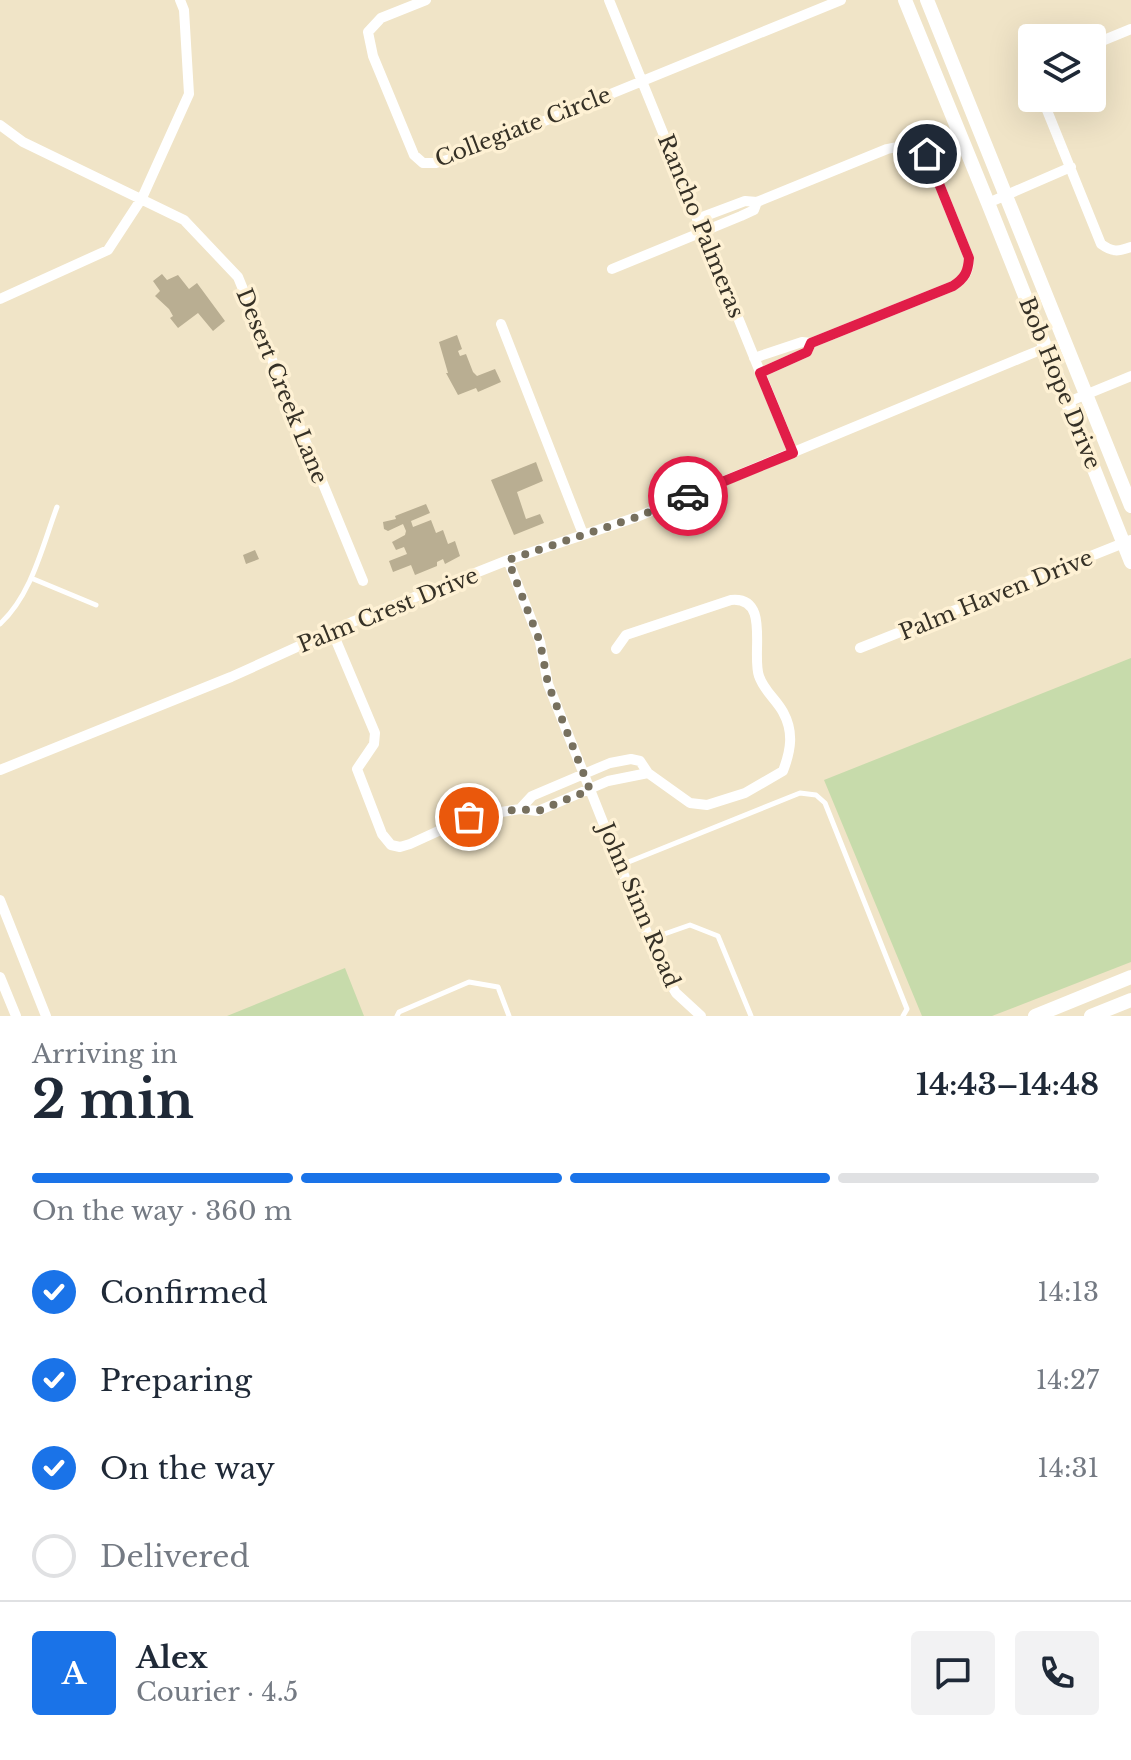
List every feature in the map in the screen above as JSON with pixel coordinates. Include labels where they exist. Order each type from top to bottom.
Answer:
[{"type":"main road","name":"Bob Hope Drive","points":[[905,0],[1127,542],[1131,562]]},
{"type":"main road","name":"Bob Hope Drive","points":[[927,0],[1131,506]]},
{"type":"main road","points":[[1035,1016],[1131,977]]},
{"type":"main road","points":[[1091,1016],[1131,1000]]},
{"type":"street","points":[[0,299],[108,250],[142,198],[189,94],[184,10],[180,0]]},
{"type":"street","name":"Collegiate Circle","points":[[426,0],[381,18],[368,32],[373,56],[414,155],[423,163],[454,158],[643,81]]},
{"type":"street","name":"Rancho Palmeras","points":[[609,0],[793,453]]},
{"type":"street","points":[[643,81],[841,0]]},
{"type":"street","points":[[1106,39],[1131,29]]},
{"type":"street","points":[[1048,112],[1101,244],[1109,250],[1131,247]]},
{"type":"street","name":"Desert Creek Lane","points":[[0,125],[23,142],[184,220],[238,277],[363,581]]},
{"type":"street","points":[[697,219],[745,201],[757,202],[887,149],[915,146],[927,154],[969,258],[969,270],[962,279],[953,286],[811,343],[802,342],[754,358]]},
{"type":"street","points":[[988,203],[1071,167]]},
{"type":"street","points":[[612,269],[737,218],[754,210],[757,202]]},
{"type":"street","points":[[732,206],[737,218]]},
{"type":"street","points":[[501,324],[583,534]]},
{"type":"street","points":[[760,373],[807,352],[811,343]]},
{"type":"street","points":[[788,347],[793,358]]},
{"type":"street","name":"Palm Crest Drive","points":[[0,770],[231,677],[332,631],[508,560],[637,517],[1045,348]]},
{"type":"street","points":[[1068,402],[1131,376]]},
{"type":"street","name":"Palm Haven Drive","points":[[860,648],[1127,542]]},
{"type":"street","name":"John Sinn Road","points":[[508,560],[540,642],[548,684],[649,939],[676,993],[701,1016]]},
{"type":"street","points":[[520,809],[532,796],[618,761],[640,761],[648,773],[690,803],[707,805],[728,800],[783,771],[792,740],[783,711],[757,673],[758,630],[750,606],[740,599],[641,629],[626,635],[616,649]]},
{"type":"street","points":[[332,631],[375,733],[374,744],[357,769],[382,834],[391,845],[400,847],[410,844],[469,817],[520,809],[538,811],[608,781],[648,773]]},
{"type":"street","points":[[0,900],[46,1016]]},
{"type":"street","points":[[0,977],[16,1016]]},
{"type":"lane","points":[[0,624],[20,600],[31,578],[57,507]]},
{"type":"lane","points":[[31,578],[96,605]]},
{"type":"lane","points":[[618,761],[622,779]]},
{"type":"lane","points":[[620,866],[800,793],[816,795],[825,803],[893,973],[907,1009],[903,1016]]},
{"type":"lane","points":[[649,939],[690,925],[718,936],[751,1016]]},
{"type":"lane","points":[[397,1016],[399,1012],[469,982],[498,987],[509,1016]]},
{"type":"green space","points":[[1131,658],[1131,962],[992,1016],[922,1016],[824,780]]},
{"type":"green space","points":[[345,968],[364,1016],[227,1016]]},
{"type":"building","points":[[162,274],[167,280],[178,275],[189,289],[197,283],[225,321],[213,331],[198,313],[178,328],[170,318],[173,316],[169,309],[155,296],[160,291],[153,281]]},
{"type":"building","points":[[457,335],[462,349],[458,351],[460,356],[466,354],[473,372],[477,376],[495,369],[501,382],[478,392],[476,388],[458,395],[446,373],[439,342]]},
{"type":"building","points":[[536,462],[543,481],[517,492],[526,519],[540,514],[544,523],[514,535],[491,480]]},
{"type":"building","points":[[426,504],[430,513],[411,521],[413,527],[431,520],[436,533],[443,530],[448,544],[455,541],[460,556],[445,564],[443,559],[437,562],[437,566],[415,575],[411,565],[393,572],[389,561],[407,554],[404,547],[396,550],[392,542],[405,535],[406,531],[403,524],[388,531],[384,529],[383,522]]},
{"type":"building","points":[[255,550],[259,559],[246,564],[243,555]]},
{"type":"way so far","points":[[469,817],[520,809],[538,811],[590,790],[548,684],[540,642],[508,560],[637,517],[688,496]]},
{"type":"route","points":[[688,496],[793,453],[760,373],[807,352],[811,343],[953,286],[969,270],[969,258],[927,154]]}]
